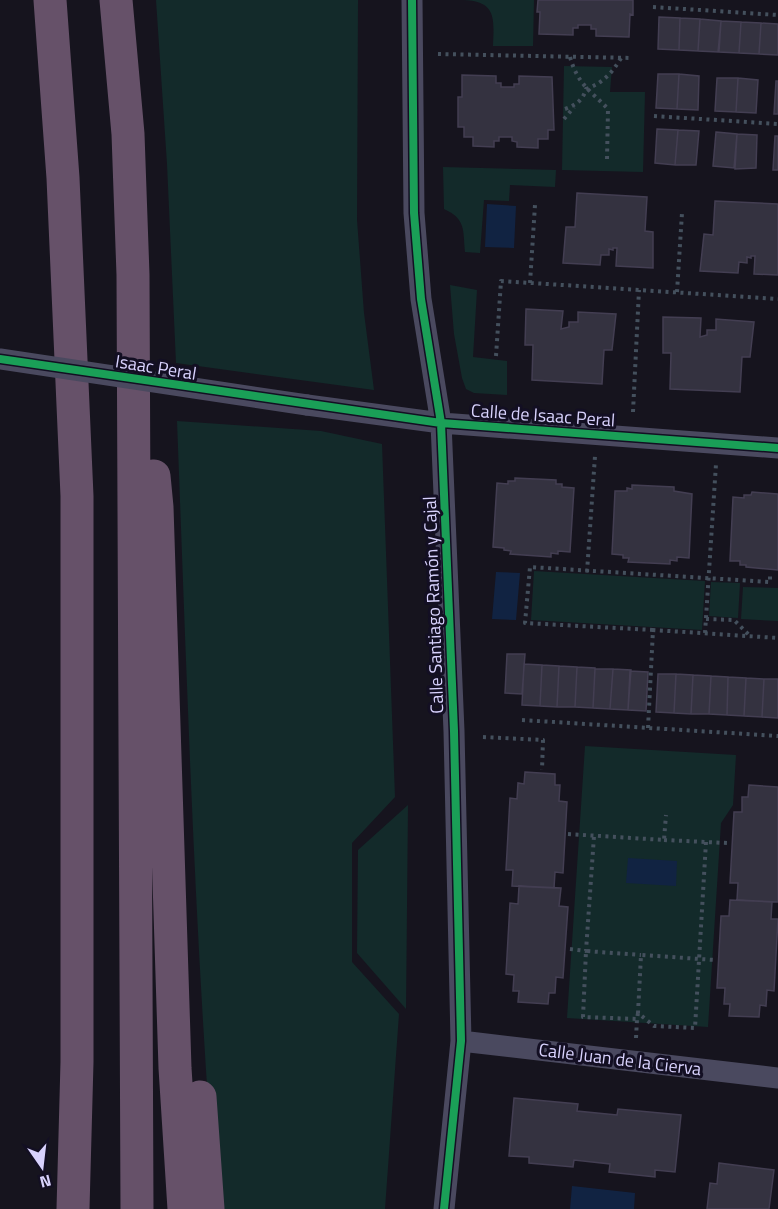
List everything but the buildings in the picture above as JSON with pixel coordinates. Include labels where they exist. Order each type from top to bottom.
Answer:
[{"type":"highway","points":[[50,0],[63,178],[77,496],[77,1038],[74,1209]]},
{"type":"highway","points":[[116,0],[128,134],[133,274],[137,1209]]},
{"type":"highway","points":[[133,274],[157,507],[175,1068],[184,1209]]},
{"type":"highway","points":[[157,507],[177,619],[183,849],[208,1209]]},
{"type":"street","name":"Calle Santiago Ramón y Cajal","points":[[412,0],[414,213],[421,299],[441,423],[454,731],[461,1041],[444,1209]]},
{"type":"street","name":"Isaac Peral","points":[[0,359],[307,405]]},
{"type":"street","name":"Calle de Isaac Peral","points":[[307,405],[441,423],[778,448]]},
{"type":"street","name":"Calle Juan de la Cierva","points":[[461,1041],[778,1078]]},
{"type":"path","points":[[653,7],[778,15]]},
{"type":"path","points":[[438,54],[632,58]]},
{"type":"path","points":[[570,57],[586,89],[608,108],[607,159]]},
{"type":"path","points":[[564,119],[577,105],[586,89],[606,78],[621,58]]},
{"type":"path","points":[[565,108],[577,105]]},
{"type":"path","points":[[654,116],[778,124]]},
{"type":"path","points":[[530,283],[536,205]]},
{"type":"path","points":[[677,292],[682,213]]},
{"type":"path","points":[[496,356],[501,281],[778,299]]},
{"type":"path","points":[[633,412],[639,290]]},
{"type":"path","points":[[587,572],[595,456]]},
{"type":"path","points":[[705,633],[716,464]]},
{"type":"path","points":[[770,573],[770,582],[530,567],[525,623],[778,638]]},
{"type":"path","points":[[706,618],[734,620],[750,636]]},
{"type":"path","points":[[648,728],[653,630]]},
{"type":"path","points":[[522,720],[778,736]]},
{"type":"path","points":[[483,737],[543,740],[542,770]]},
{"type":"path","points":[[664,840],[666,815]]},
{"type":"path","points":[[568,834],[727,843]]},
{"type":"path","points":[[594,836],[583,1017],[637,1019]]},
{"type":"path","points":[[638,1013],[654,1026],[695,1028],[706,842]]},
{"type":"path","points":[[570,950],[715,960]]},
{"type":"path","points":[[636,1038],[641,956]]},
{"type":"green space","points":[[156,0],[358,0],[357,220],[364,313],[374,390],[176,363],[167,164]]},
{"type":"green space","points":[[463,0],[534,0],[533,46],[493,46],[493,20],[488,8],[474,1]]},
{"type":"green space","points":[[564,66],[612,67],[610,92],[645,92],[643,172],[562,170]]},
{"type":"green space","points":[[443,167],[556,170],[555,187],[510,185],[509,201],[484,200],[480,253],[465,252],[460,221],[444,209]]},
{"type":"green space","points":[[450,285],[477,290],[473,357],[507,361],[507,395],[474,393],[466,389],[454,334]]},
{"type":"green space","points":[[177,421],[321,431],[382,444],[395,797],[352,843],[352,962],[399,1014],[385,1209],[216,1209],[197,914]]},
{"type":"green space","points":[[534,571],[705,581],[702,630],[531,620]]},
{"type":"green space","points":[[711,582],[740,583],[738,618],[709,616]]},
{"type":"green space","points":[[743,587],[778,588],[778,621],[741,619]]},
{"type":"green space","points":[[585,746],[736,755],[733,805],[721,823],[708,1027],[567,1018]]},
{"type":"green space","points":[[408,805],[406,1009],[357,953],[358,850]]},
{"type":"water","points":[[487,204],[516,206],[514,248],[485,247]]},
{"type":"water","points":[[496,572],[520,573],[516,620],[492,619]]},
{"type":"water","points":[[628,858],[677,861],[676,886],[626,883]]},
{"type":"water","points":[[572,1186],[635,1193],[634,1209],[570,1209]]},
{"type":"cycle path","points":[[412,0],[414,213],[421,299],[441,423],[454,731],[461,1041],[444,1209]]},
{"type":"cycle path","points":[[0,359],[441,423],[778,448]]}]
